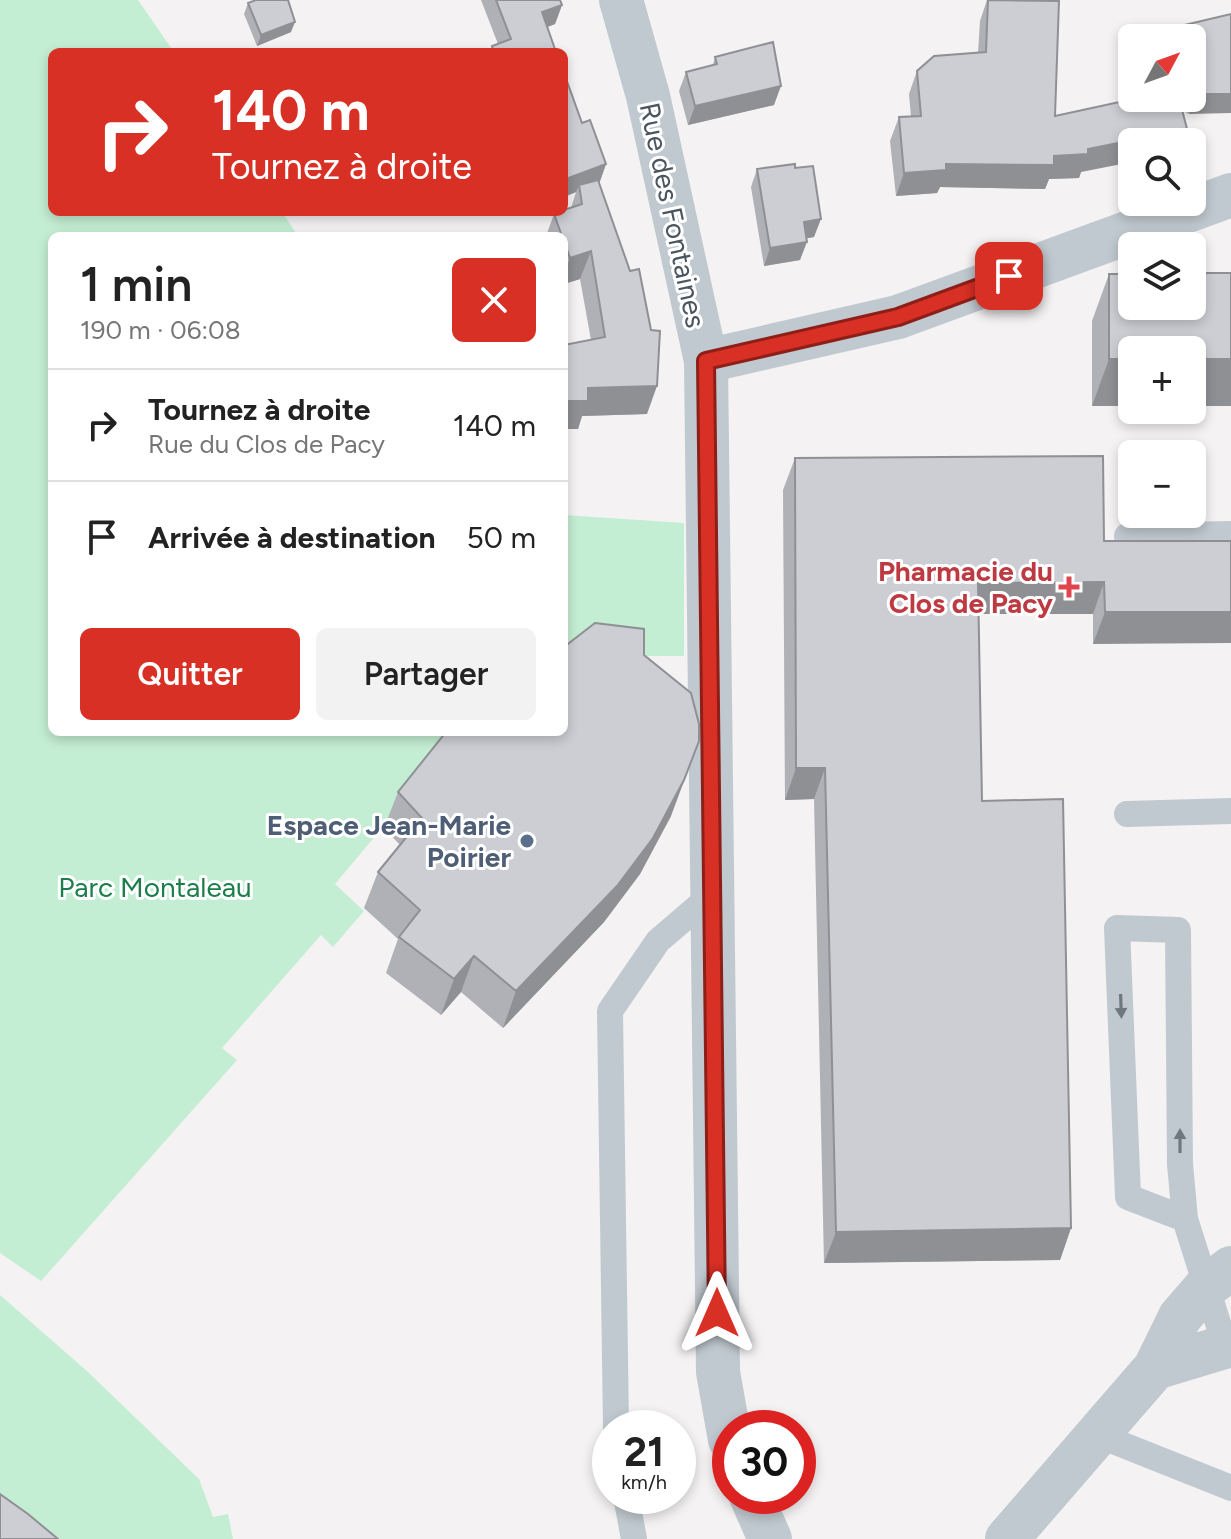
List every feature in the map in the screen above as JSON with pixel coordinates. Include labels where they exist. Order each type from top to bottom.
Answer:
[{"type":"street","name":"Rue des Fontaines","points":[[621,0],[648,96],[706,361],[718,1372],[725,1410]]},
{"type":"street","points":[[706,361],[898,317],[1231,195]]},
{"type":"street","points":[[1007,1539],[1155,1368],[1180,1317],[1219,1277]]},
{"type":"street","points":[[1155,1368],[1228,1345]]},
{"type":"street","points":[[759,1514],[770,1539]]},
{"type":"lane","points":[[1127,536],[1231,534]]},
{"type":"lane","points":[[1127,814],[1231,811]]},
{"type":"lane","points":[[616,1410],[610,1011],[658,941],[714,893]]},
{"type":"lane","points":[[1185,1219],[1128,1197],[1117,928],[1178,930],[1180,1164],[1185,1219],[1219,1277],[1228,1345]]},
{"type":"lane","points":[[1098,1435],[1231,1488]]},
{"type":"lane","points":[[629,1514],[634,1539]]},
{"type":"green space","name":"Parc Montaleau","points":[[0,0],[138,0],[171,48],[48,48],[48,216],[285,216],[295,232],[48,232],[48,736],[460,736],[335,884],[364,911],[333,947],[321,935],[222,1048],[237,1060],[41,1281],[0,1253]]},
{"type":"green space","points":[[568,515],[684,523],[684,656],[589,656],[568,664]]},
{"type":"green space","points":[[0,1295],[88,1372],[199,1479],[213,1517],[228,1514],[233,1539],[12,1539],[0,1531]]},
{"type":"building","points":[[288,0],[295,22],[261,35],[248,3]]},
{"type":"building","points":[[496,0],[560,0],[562,5],[542,12],[555,48],[493,48],[511,39]]},
{"type":"building","points":[[988,0],[1059,1],[1055,116],[1118,102],[1118,112],[1183,112],[1187,128],[1118,128],[1118,143],[1088,149],[1088,154],[1054,156],[1054,165],[946,164],[946,170],[904,173],[899,117],[921,116],[917,71],[934,56],[986,52]]},
{"type":"building","points":[[1231,14],[1231,94],[1206,94],[1206,24],[1189,24]]},
{"type":"building","points":[[773,42],[781,86],[695,106],[686,72],[717,64],[715,57]]},
{"type":"building","points":[[568,84],[582,123],[590,120],[606,164],[568,178]]},
{"type":"building","points":[[795,164],[795,168],[813,166],[821,219],[804,222],[807,242],[770,248],[757,169]]},
{"type":"building","points":[[598,180],[630,271],[639,269],[651,330],[660,331],[657,386],[588,388],[588,401],[568,401],[568,344],[605,337],[591,251],[570,258],[568,232],[561,232],[555,216],[568,216],[568,209],[582,204],[579,185]]},
{"type":"building","points":[[1206,273],[1231,273],[1231,359],[1206,359],[1206,336],[1118,336],[1118,359],[1109,359],[1109,274],[1118,274],[1118,320],[1206,320]]},
{"type":"building","points":[[1103,456],[1104,541],[1231,541],[1231,612],[1105,612],[1104,582],[978,583],[982,801],[1063,799],[1071,1228],[836,1232],[825,768],[796,768],[795,458]]},
{"type":"building","name":"Espace Jean-Marie Poirier","points":[[595,623],[644,629],[644,655],[691,693],[699,724],[699,741],[684,780],[653,838],[617,886],[516,991],[474,956],[454,979],[399,937],[420,910],[378,872],[422,818],[398,792],[443,736],[568,736],[568,644]]},
{"type":"building","points":[[0,1494],[28,1514],[58,1539],[0,1539]]},
{"type":"place","name":"Pharmacie du Clos de Pacy","points":[[1069,587]]},
{"type":"place","name":"Espace Jean-Marie Poirier","points":[[527,841]]},
{"type":"route","points":[[717,1313],[706,361],[898,317],[1009,276]]}]
